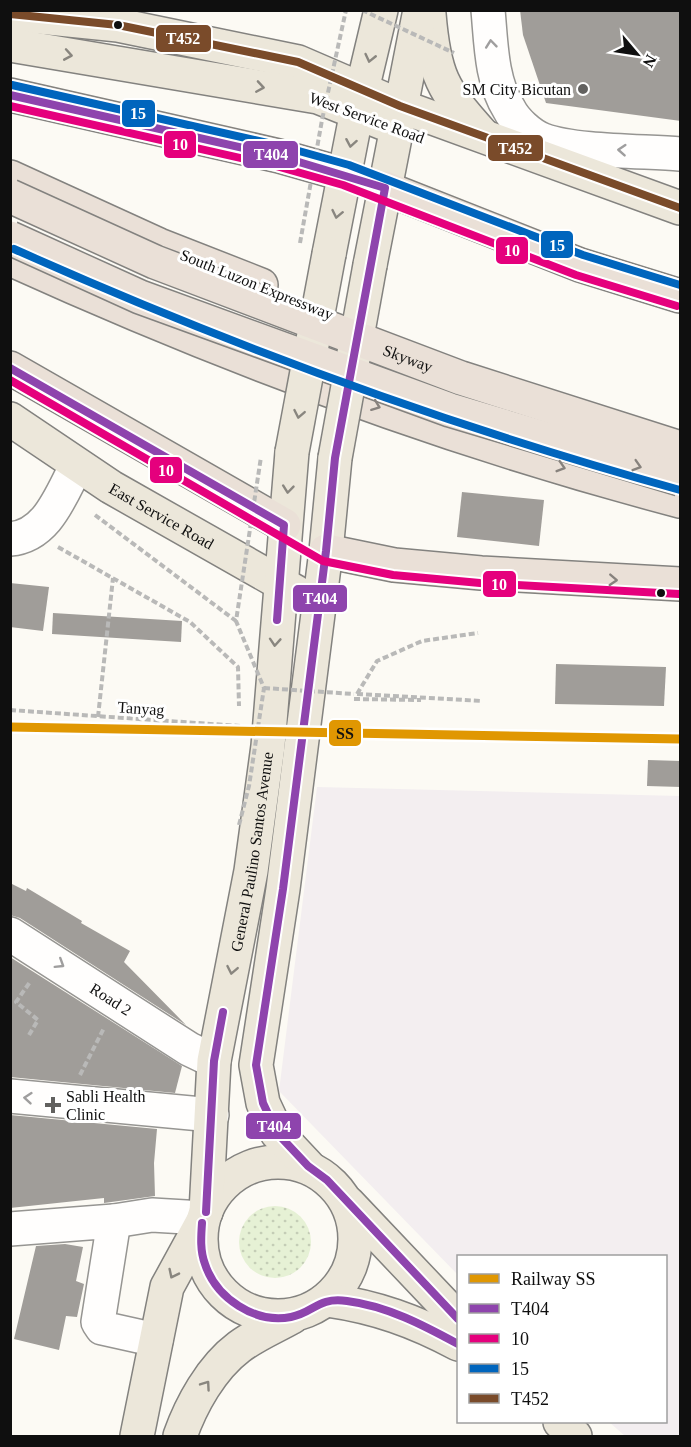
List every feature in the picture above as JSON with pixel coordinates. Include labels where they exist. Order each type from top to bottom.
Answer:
[{"type":"highway","points":[[10,95],[279,156],[346,175]]},
{"type":"highway","name":"South Luzon Expressway","points":[[10,177],[159,245],[453,361],[681,434]]},
{"type":"highway","points":[[385,188],[580,265],[681,296]]},
{"type":"highway","name":"Skyway","points":[[10,196],[155,262],[461,378],[681,448]]},
{"type":"highway","points":[[10,238],[140,297],[450,410],[681,479]]},
{"type":"highway","points":[[10,259],[131,314],[447,433],[681,501]]},
{"type":"highway","points":[[10,368],[284,525]]},
{"type":"highway","points":[[326,551],[405,566],[681,584]]},
{"type":"main road","name":"General Paulino Santos Avenue","points":[[137,1437],[167,1287],[204,1218],[214,1061],[251,872],[255,727],[279,584],[292,452],[359,100],[381,10]]},
{"type":"main road","name":"General Paulino Santos Avenue","points":[[308,1166],[277,1133],[263,1103],[256,1065],[283,890],[326,551],[335,458],[420,10]]},
{"type":"main road","points":[[429,10],[432,54],[441,79],[453,102],[486,138]]},
{"type":"main road","name":"West Service Road","points":[[10,14],[118,25],[298,62],[359,100],[599,199],[681,210]]},
{"type":"main road","name":"West Service Road","points":[[10,45],[318,97],[359,100]]},
{"type":"main road","name":"West Service Road","points":[[398,117],[486,138],[681,210]]},
{"type":"main road","points":[[346,175],[385,188]]},
{"type":"main road","name":"East Service Road","points":[[10,419],[77,465],[186,531],[279,584],[319,603]]},
{"type":"main road","points":[[284,525],[326,551]]},
{"type":"main road","points":[[292,1317],[266,1317],[241,1308],[220,1292],[206,1270],[200,1244],[204,1218],[214,1194],[232,1176],[256,1164],[282,1161],[308,1166],[327,1180],[457,1317]]},
{"type":"main road","points":[[180,1437],[189,1410],[211,1377],[237,1348],[327,1300],[347,1277],[356,1248],[355,1226],[343,1196]]},
{"type":"main road","points":[[327,1300],[367,1306],[395,1314],[420,1323],[457,1343]]},
{"type":"main road","points":[[561,1423],[575,1437]]},
{"type":"street","points":[[488,10],[493,65],[508,108],[518,122],[541,140],[571,146],[681,154]]},
{"type":"street","points":[[22,536],[49,517],[77,465]]},
{"type":"street","name":"Road 2","points":[[10,934],[189,1049],[214,1061]]},
{"type":"street","points":[[10,1096],[212,1115]]},
{"type":"street","points":[[10,1229],[114,1221],[152,1215],[204,1218]]},
{"type":"street","points":[[114,1221],[98,1322],[102,1328],[156,1340]]},
{"type":"path","points":[[362,10],[454,53]]},
{"type":"path","points":[[94,514],[236,621]]},
{"type":"path","points":[[22,536],[113,578],[190,622],[238,667],[255,727]]},
{"type":"path","points":[[98,717],[113,578]]},
{"type":"path","points":[[356,696],[377,661],[422,641],[478,633]]},
{"type":"path","points":[[264,688],[356,696],[482,701],[356,696]]},
{"type":"path","name":"Tanyag","points":[[10,710],[255,727]]},
{"type":"path","points":[[29,1035],[38,1020],[16,1002],[49,957]]},
{"type":"path","points":[[73,1102],[82,1070],[118,1002]]},
{"type":"shaded area","points":[[317,787],[680,796],[680,1436],[625,1436],[610,1423],[667,1423],[667,1255],[457,1255],[457,1274],[279,1091]]},
{"type":"green space","points":[[275,1206],[295,1212],[305,1222],[311,1242],[305,1262],[295,1272],[275,1278],[255,1272],[245,1262],[239,1242],[245,1222],[255,1212]]},
{"type":"building","points":[[520,10],[681,10],[681,121],[546,103],[523,35]]},
{"type":"building","points":[[462,492],[544,500],[539,546],[457,537]]},
{"type":"building","points":[[10,583],[49,587],[43,631],[10,627]]},
{"type":"building","points":[[53,613],[182,621],[181,642],[52,634]]},
{"type":"building","points":[[556,664],[666,667],[664,706],[555,704]]},
{"type":"building","points":[[648,760],[681,761],[681,787],[647,786]]},
{"type":"building","points":[[10,883],[26,891],[27,888],[130,951],[124,962],[186,1025],[20,918],[10,915]]},
{"type":"building","points":[[10,957],[182,1066],[175,1093],[10,1077]]},
{"type":"building","points":[[10,1115],[157,1129],[154,1163],[155,1196],[104,1203],[104,1198],[10,1208]]},
{"type":"building","points":[[65,1244],[83,1247],[76,1281],[84,1284],[77,1317],[66,1316],[59,1350],[14,1339],[36,1246]]},
{"type":"rail line","name":"SS","points":[[10,727],[680,739]]},
{"type":"transit line","name":"T452","points":[[10,14],[118,25],[298,62],[400,106],[680,208]]},
{"type":"transit line","name":"15","points":[[12,85],[281,146],[349,165],[583,255],[680,285]]},
{"type":"transit line","name":"T404","points":[[10,95],[279,156],[385,188],[335,458],[326,551],[283,889],[256,1065],[263,1103],[277,1133],[308,1166],[327,1180],[457,1318]]},
{"type":"transit line","name":"10","points":[[10,106],[276,166],[343,185],[576,275],[677,306]]},
{"type":"transit line","name":"15","points":[[14,249],[178,319],[343,382],[510,439],[680,490]]},
{"type":"transit line","name":"T404","points":[[10,368],[284,525],[277,620]]},
{"type":"transit line","name":"10","points":[[10,380],[323,561],[393,575],[480,583],[679,594]]},
{"type":"transit line","name":"T404","points":[[206,1212],[214,1061],[223,1012]]},
{"type":"transit line","name":"T404","points":[[202,1223],[202,1254],[210,1276],[228,1298],[251,1312],[277,1318],[291,1317],[322,1303],[347,1301],[390,1312],[418,1323],[457,1343]]},
{"type":"place","name":"SM City Bicutan","points":[[583,89]]},
{"type":"place","name":"Sabli Health Clinic","points":[[53,1105]]}]
